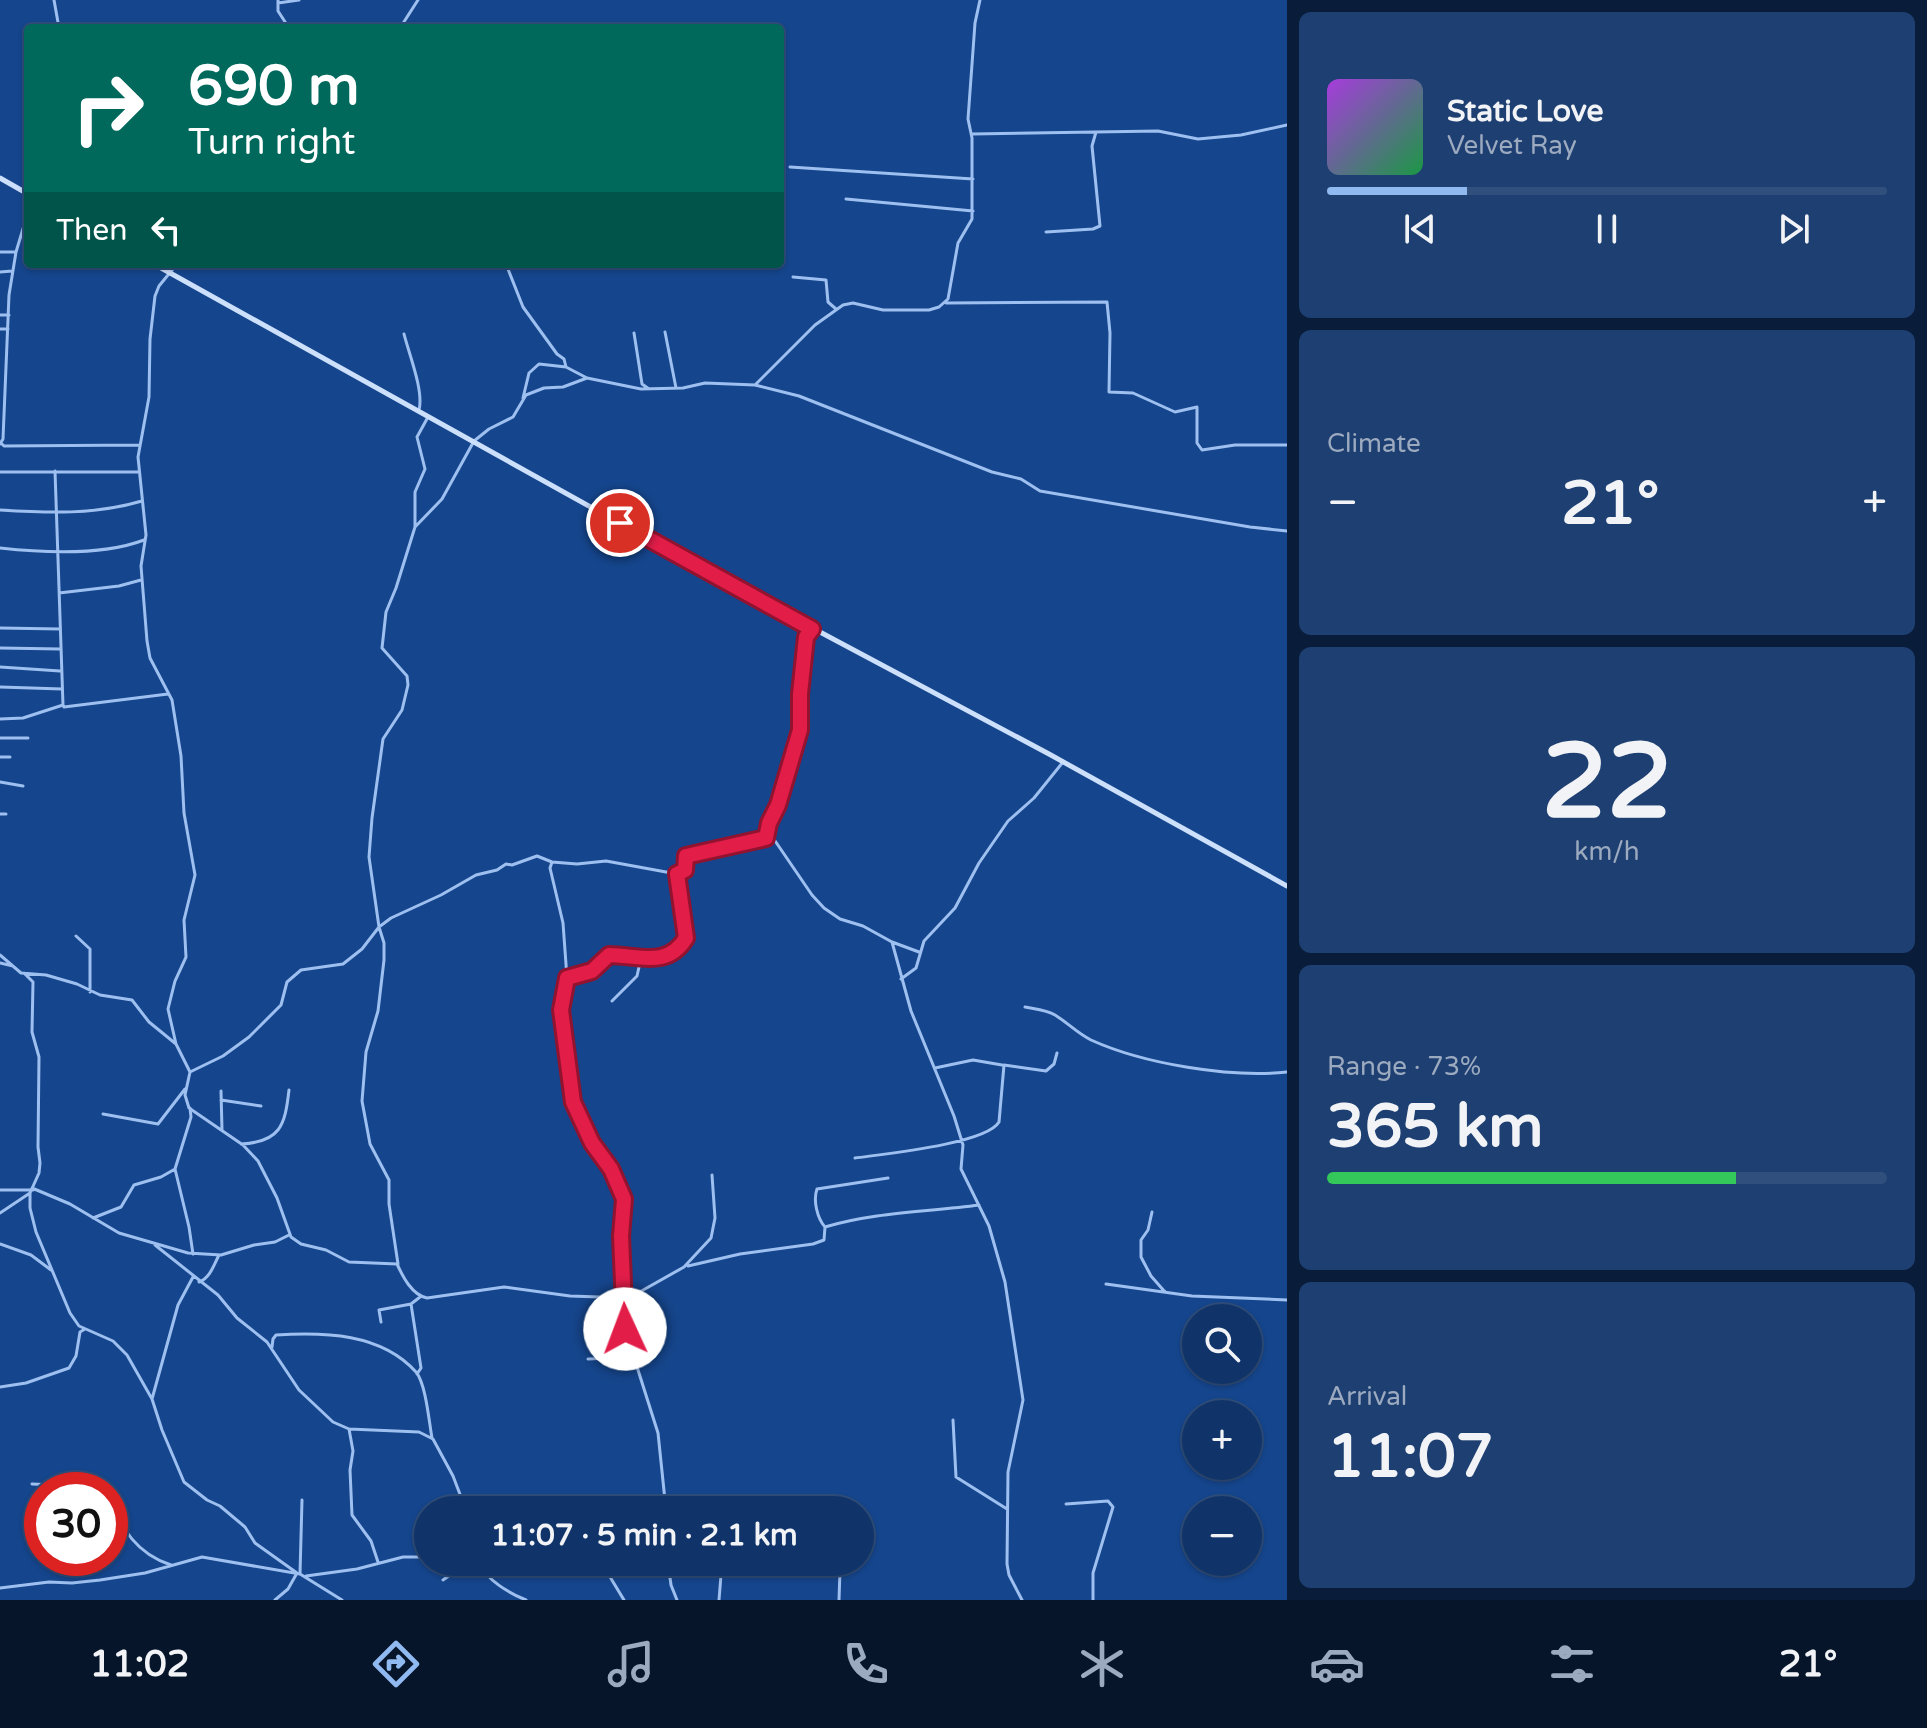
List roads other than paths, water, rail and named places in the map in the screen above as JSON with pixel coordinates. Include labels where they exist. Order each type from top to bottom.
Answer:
[{"type":"street","points":[[54,0],[58,24]]},
{"type":"street","points":[[286,24],[278,11],[278,2],[299,0]]},
{"type":"street","points":[[403,24],[418,0]]},
{"type":"street","points":[[945,303],[953,280],[958,243],[971,225],[973,211],[972,134],[968,119],[980,0]]},
{"type":"street","points":[[972,134],[1158,131],[1198,139],[1241,135],[1287,125]]},
{"type":"street","points":[[1046,232],[1100,226],[1092,146],[1096,132]]},
{"type":"street","points":[[790,167],[973,179]]},
{"type":"street","points":[[0,178],[24,192]]},
{"type":"street","points":[[846,199],[973,211]]},
{"type":"street","points":[[24,225],[9,295],[1,444],[139,445]]},
{"type":"street","points":[[0,252],[16,252]]},
{"type":"street","points":[[161,268],[812,629],[1063,762],[1287,886]]},
{"type":"street","points":[[175,268],[159,286],[155,296],[150,339],[149,397],[139,445],[138,472],[146,535],[142,579],[149,655],[170,694],[179,739],[184,813],[195,875],[184,920],[186,957],[168,1006],[176,1044],[190,1072],[185,1097],[191,1117],[175,1169],[193,1254]]},
{"type":"street","points":[[508,268],[523,307],[557,354],[564,359],[566,367]]},
{"type":"street","points":[[0,272],[12,271]]},
{"type":"street","points":[[793,277],[826,280],[828,302],[836,309]]},
{"type":"street","points":[[0,296],[9,295]]},
{"type":"street","points":[[755,385],[815,325],[836,309],[853,303],[883,310],[929,310],[945,303],[1107,302],[1109,392],[1133,393],[1175,412],[1197,407],[1197,443],[1202,450],[1235,445],[1287,445]]},
{"type":"street","points":[[0,315],[9,315]]},
{"type":"street","points":[[0,329],[8,329]]},
{"type":"street","points":[[665,332],[676,388]]},
{"type":"street","points":[[634,333],[642,384],[649,389]]},
{"type":"street","points":[[404,334],[419,392],[419,410]]},
{"type":"street","points":[[0,348],[7,347]]},
{"type":"street","points":[[415,527],[442,499],[474,441],[513,417],[523,398],[529,373],[536,365],[566,367],[587,378],[649,389],[705,383],[755,385],[799,396],[978,467],[1021,479],[1040,491],[1287,531]]},
{"type":"street","points":[[0,367],[7,367]]},
{"type":"street","points":[[523,398],[539,389],[563,387],[587,378]]},
{"type":"street","points":[[0,385],[6,385]]},
{"type":"street","points":[[420,1297],[403,1277],[397,1264],[389,1180],[370,1144],[363,1112],[366,1052],[378,1011],[384,960],[384,943],[369,857],[372,818],[383,739],[402,710],[408,685],[407,676],[385,652],[382,644],[386,612],[415,527],[415,492],[425,469],[417,437],[428,416]]},
{"type":"street","points":[[55,471],[63,705]]},
{"type":"street","points":[[0,472],[138,472]]},
{"type":"street","points":[[0,510],[57,513],[121,507],[142,501]]},
{"type":"street","points":[[0,548],[59,553],[144,540]]},
{"type":"street","points":[[59,593],[119,586],[142,579]]},
{"type":"street","points":[[0,628],[61,629]]},
{"type":"street","points":[[190,1072],[223,1056],[249,1037],[281,1005],[287,982],[298,972],[346,962],[391,918],[481,873],[537,856],[552,862],[581,864],[604,861],[677,874],[685,870],[688,855],[766,838],[800,730],[806,637],[812,629]]},
{"type":"street","points":[[0,648],[60,649]]},
{"type":"street","points":[[0,667],[60,671]]},
{"type":"street","points":[[0,687],[62,689]]},
{"type":"street","points":[[0,719],[23,718],[63,705],[170,694]]},
{"type":"street","points":[[0,738],[28,738]]},
{"type":"street","points":[[0,757],[10,757]]},
{"type":"street","points":[[901,979],[917,967],[924,941],[955,908],[982,858],[1012,817],[1034,798],[1063,762]]},
{"type":"street","points":[[0,782],[23,786]]},
{"type":"street","points":[[0,814],[6,814]]},
{"type":"street","points":[[768,831],[819,903],[840,919],[863,926],[919,952]]},
{"type":"street","points":[[552,862],[550,868],[563,923],[567,978],[561,1010],[573,1102],[592,1143],[611,1169],[624,1199],[621,1236],[625,1329],[658,1433],[665,1496]]},
{"type":"street","points":[[567,978],[592,971],[609,955],[661,959],[675,950],[685,940],[677,874]]},
{"type":"street","points":[[76,936],[90,949],[90,992]]},
{"type":"street","points":[[892,942],[911,1011],[962,1142],[961,1169],[989,1226],[1005,1282],[1023,1394],[1009,1461],[1007,1564],[1022,1600]]},
{"type":"street","points":[[0,955],[33,982],[32,1032],[39,1057],[40,1169],[30,1208],[36,1232],[70,1313],[85,1329],[120,1346],[152,1399],[184,1482],[220,1506],[245,1527],[255,1543],[299,1574]]},
{"type":"street","points":[[612,1001],[637,976],[641,958]]},
{"type":"street","points":[[0,963],[13,966]]},
{"type":"street","points":[[24,973],[71,982],[90,992],[132,1000],[149,1022],[176,1044]]},
{"type":"street","points":[[1025,1007],[1051,1012],[1069,1027],[1106,1046],[1169,1064],[1249,1072],[1287,1072]]},
{"type":"street","points":[[935,1068],[973,1060],[1046,1071],[1054,1064],[1057,1053]]},
{"type":"street","points":[[855,1158],[962,1142],[998,1126],[1004,1065]]},
{"type":"street","points":[[103,1114],[158,1124],[187,1088]]},
{"type":"street","points":[[241,1144],[260,1143],[279,1129],[284,1121],[289,1090]]},
{"type":"street","points":[[221,1091],[222,1130]]},
{"type":"street","points":[[221,1100],[261,1106]]},
{"type":"street","points":[[189,1108],[241,1144],[258,1161],[268,1177],[289,1235],[301,1244],[326,1250],[349,1262],[397,1264]]},
{"type":"street","points":[[93,1218],[121,1207],[134,1185],[175,1169]]},
{"type":"street","points":[[684,1267],[711,1238],[715,1218],[712,1175]]},
{"type":"street","points":[[381,1322],[379,1310],[411,1304],[420,1297],[504,1287],[624,1299],[684,1267],[824,1240],[825,1227],[818,1215],[817,1189],[888,1178]]},
{"type":"street","points":[[0,1190],[32,1191],[70,1204],[119,1233],[193,1254],[219,1255],[275,1242],[289,1235]]},
{"type":"street","points":[[0,1213],[32,1191]]},
{"type":"street","points":[[825,1227],[897,1211],[979,1205]]},
{"type":"street","points":[[1152,1212],[1149,1227],[1141,1240],[1142,1260],[1160,1288],[1176,1295]]},
{"type":"street","points":[[0,1244],[40,1259],[54,1273]]},
{"type":"street","points":[[155,1245],[218,1295],[237,1318],[272,1347],[292,1381],[333,1422],[349,1429],[416,1431],[433,1439]]},
{"type":"street","points":[[199,1282],[205,1280],[219,1255]]},
{"type":"street","points":[[152,1399],[178,1305],[193,1277]]},
{"type":"street","points":[[1106,1284],[1176,1295],[1287,1300]]},
{"type":"street","points":[[411,1304],[421,1368],[417,1374]]},
{"type":"street","points":[[0,1387],[26,1383],[69,1368],[76,1356],[80,1332],[85,1329]]},
{"type":"street","points":[[272,1347],[276,1335],[321,1333],[376,1343],[417,1374],[433,1439],[461,1496]]},
{"type":"street","points":[[588,1359],[633,1357]]},
{"type":"street","points":[[953,1420],[956,1477],[1007,1509]]},
{"type":"street","points":[[349,1429],[353,1451],[350,1470],[352,1515],[371,1541],[378,1562]]},
{"type":"street","points":[[275,1600],[299,1574],[302,1500]]},
{"type":"street","points":[[1066,1504],[1108,1501],[1113,1507],[1093,1573],[1093,1600]]},
{"type":"street","points":[[128,1534],[153,1556],[171,1565]]},
{"type":"street","points":[[306,1576],[414,1557]]},
{"type":"street","points":[[0,1588],[100,1580],[145,1573],[196,1558],[211,1558],[306,1576],[342,1600]]},
{"type":"street","points":[[443,1580],[448,1576]]},
{"type":"street","points":[[489,1576],[510,1593],[526,1600]]},
{"type":"street","points":[[609,1576],[624,1600]]},
{"type":"street","points":[[719,1600],[721,1576]]},
{"type":"street","points":[[839,1600],[840,1576]]},
{"type":"street","points":[[669,1577],[677,1600]]},
{"type":"street","points":[[510,1593],[514,1600]]}]
